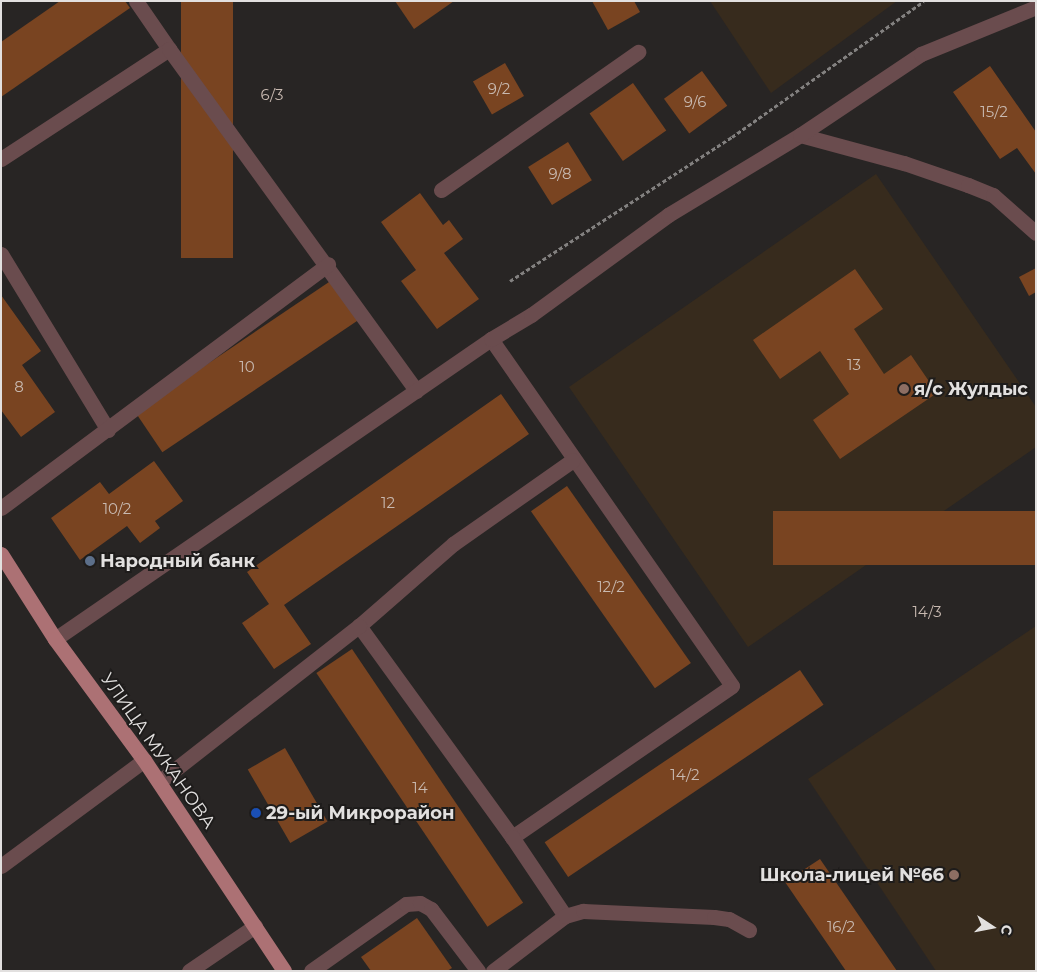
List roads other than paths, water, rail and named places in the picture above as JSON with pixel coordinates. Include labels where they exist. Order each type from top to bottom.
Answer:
[{"type":"main road","name":"УЛИЦА МУКАНОВА","points":[[1,554],[56,639],[159,782],[284,971]]},
{"type":"street","points":[[136,1],[169,49],[328,264],[417,391]]},
{"type":"street","points":[[56,639],[491,339],[531,315],[668,215],[800,135],[921,54],[1036,7]]},
{"type":"street","points":[[1,159],[169,49]]},
{"type":"street","points":[[441,190],[638,52]]},
{"type":"street","points":[[800,135],[904,163],[968,185],[993,196],[1036,233]]},
{"type":"street","points":[[1,254],[108,430]]},
{"type":"street","points":[[1,508],[328,264]]},
{"type":"street","points":[[491,339],[573,460],[732,686],[512,837]]},
{"type":"street","points":[[159,782],[359,626],[453,544],[573,460]]},
{"type":"street","points":[[359,626],[512,837],[565,916]]},
{"type":"street","points":[[1,866],[144,760]]},
{"type":"street","points":[[311,971],[406,904],[420,903],[431,909],[478,971]]},
{"type":"street","points":[[493,971],[565,916],[583,911],[714,917],[729,919],[749,930]]},
{"type":"street","points":[[189,971],[255,926]]},
{"type":"place","name":"я/c Жулдыс","points":[[904,389]]},
{"type":"place","name":"Народный банк","points":[[90,561]]},
{"type":"place","name":"29-ый Микрорайон","points":[[256,813]]},
{"type":"place","name":"Школа-лицей №66","points":[[954,875]]}]
